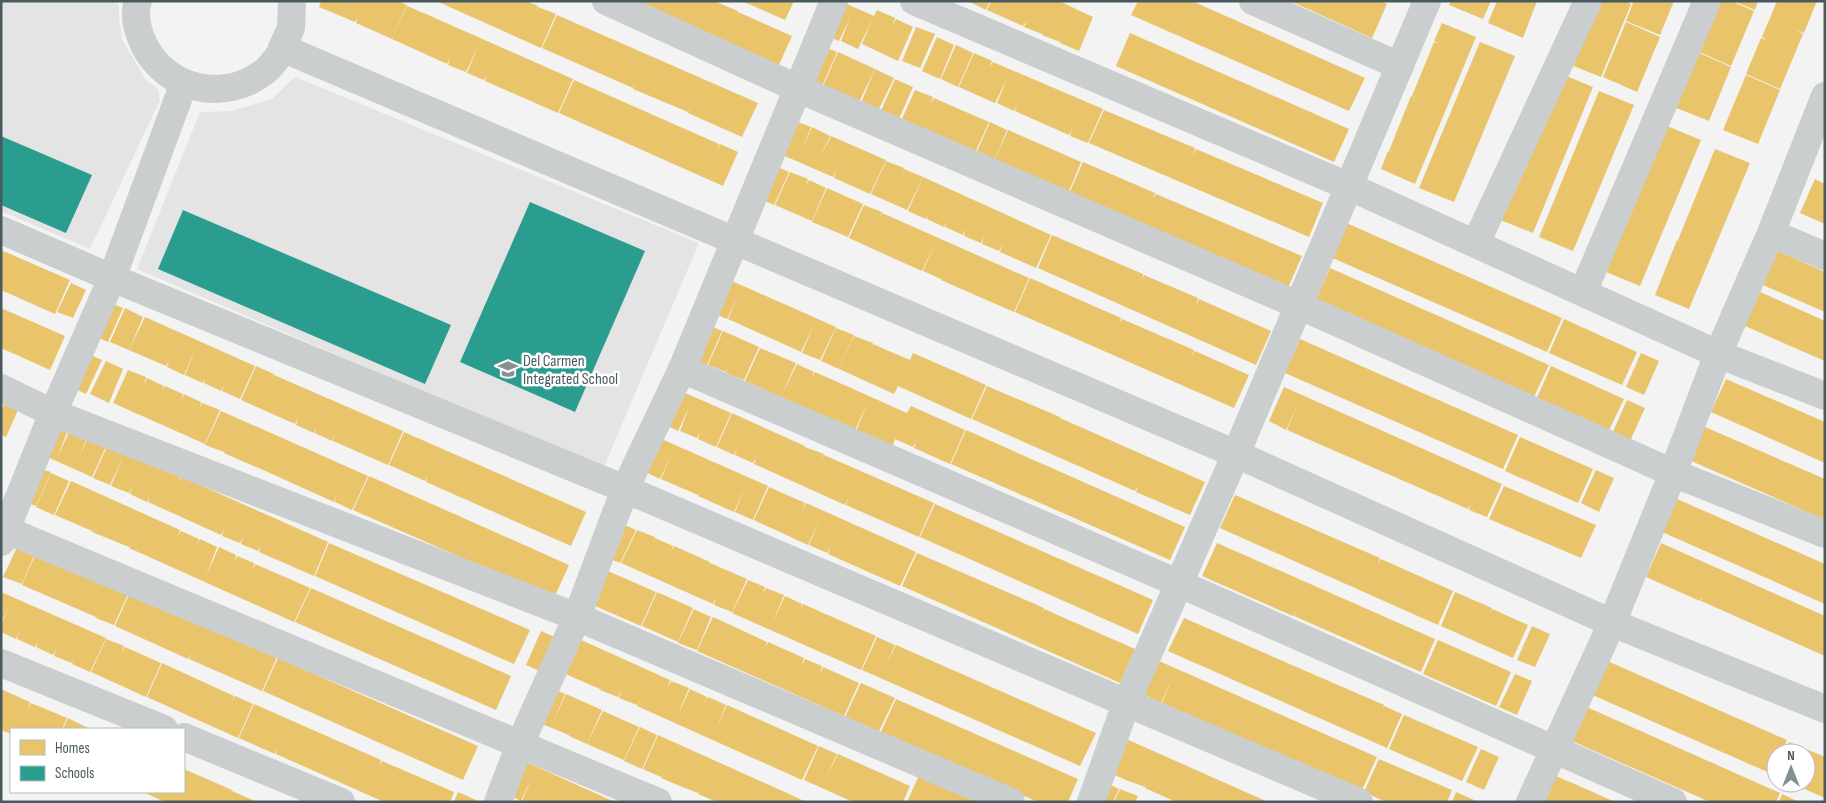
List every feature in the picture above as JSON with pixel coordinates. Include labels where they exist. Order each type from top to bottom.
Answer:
[{"type":"street","points":[[138,1],[135,8],[138,34],[150,56],[168,75],[191,86],[217,90],[242,84],[265,72],[282,52],[291,28],[292,1]]},
{"type":"street","points":[[606,1],[798,89],[1298,305],[1673,473],[1825,534]]},
{"type":"street","points":[[498,802],[520,744],[577,617],[626,489],[682,369],[834,1]]},
{"type":"street","points":[[914,1],[1348,186],[1718,354],[1825,396]]},
{"type":"street","points":[[1253,1],[1400,66]]},
{"type":"street","points":[[1091,802],[1126,704],[1236,454],[1427,1]]},
{"type":"street","points":[[1476,243],[1588,1]]},
{"type":"street","points":[[1583,292],[1707,1]]},
{"type":"street","points":[[282,48],[1236,454],[1612,623],[1825,709]]},
{"type":"street","points":[[184,83],[112,278],[3,534],[658,802]]},
{"type":"street","points":[[1530,802],[1612,623],[1673,473],[1718,354],[1771,233],[1825,96]]},
{"type":"street","points":[[1,230],[112,278],[626,489],[1359,802]]},
{"type":"street","points":[[1771,233],[1825,256]]},
{"type":"street","points":[[682,369],[1180,584],[1554,748],[1672,802]]},
{"type":"street","points":[[1,388],[53,413],[577,617],[1011,802]]},
{"type":"street","points":[[1,663],[162,728]]},
{"type":"street","points":[[185,737],[341,802]]},
{"type":"shaded area","points":[[1,1],[112,1],[119,4],[122,39],[145,79],[158,89],[160,100],[90,249],[1,211]]},
{"type":"shaded area","name":"Del Carmen Integrated School","points":[[295,77],[699,243],[603,469],[137,269],[200,112],[232,111],[272,99]]},
{"type":"building: Homes","points":[[321,1],[398,1],[407,5],[392,39],[356,23],[358,17],[355,22],[319,7]]},
{"type":"building: Homes","points":[[436,1],[526,1],[538,6],[536,13],[538,7],[556,14],[541,48]]},
{"type":"building: Homes","points":[[623,1],[714,1],[738,11],[736,17],[738,12],[792,36],[777,69]]},
{"type":"building: Homes","points":[[742,1],[794,1],[785,20]]},
{"type":"building: Homes","points":[[840,1],[874,16],[877,10],[895,18],[893,25],[896,19],[913,27],[898,61],[862,44],[873,18],[858,49],[841,41],[850,18],[839,41],[822,34]]},
{"type":"building: Homes","points":[[968,1],[990,1],[986,10]]},
{"type":"building: Homes","points":[[991,1],[1059,1],[1093,17],[1079,51],[1060,43],[1063,36],[1060,42],[1042,35],[1044,28],[1042,34],[1024,27],[1027,21],[1023,26],[987,10]]},
{"type":"building: Homes","points":[[1138,1],[1192,1],[1365,78],[1349,111],[1131,15]]},
{"type":"building: Homes","points":[[1290,1],[1381,1],[1387,4],[1372,38]]},
{"type":"building: Homes","points":[[1451,1],[1491,1],[1483,19],[1449,5]]},
{"type":"building: Homes","points":[[1497,1],[1537,1],[1523,38],[1488,23]]},
{"type":"building: Homes","points":[[1592,1],[1625,1],[1631,4],[1601,77],[1566,63]]},
{"type":"building: Homes","points":[[1630,1],[1674,1],[1660,35],[1626,21],[1633,3]]},
{"type":"building: Homes","points":[[1718,1],[1731,1],[1754,11],[1731,66],[1697,51]]},
{"type":"building: Homes","points":[[1733,1],[1758,1],[1755,10]]},
{"type":"building: Homes","points":[[1777,1],[1817,1],[1804,33],[1797,30],[1803,34],[1780,89],[1746,74],[1761,38],[1767,40],[1762,37]]},
{"type":"building: Homes","points":[[407,6],[573,79],[558,113],[485,81],[487,75],[484,80],[467,73],[479,44],[466,72],[448,65],[450,58],[447,64],[392,39]]},
{"type":"building: Homes","points":[[557,15],[758,103],[742,137],[688,113],[690,107],[688,112],[633,89],[636,82],[633,88],[542,48]]},
{"type":"building: Homes","points":[[1626,22],[1660,37],[1637,92],[1603,77]]},
{"type":"building: Homes","points":[[1442,23],[1476,37],[1415,184],[1381,169],[1388,151],[1395,154],[1389,151],[1411,96],[1417,98],[1412,96],[1434,42],[1440,44],[1434,41]]},
{"type":"building: Homes","points":[[916,27],[935,34],[920,68],[902,61]]},
{"type":"building: Homes","points":[[1130,33],[1349,129],[1334,162],[1116,66]]},
{"type":"building: Homes","points":[[937,37],[954,45],[940,79],[922,71]]},
{"type":"building: Homes","points":[[1480,42],[1515,56],[1454,202],[1419,188]]},
{"type":"building: Homes","points":[[820,45],[837,52],[822,86],[804,78]]},
{"type":"building: Homes","points":[[956,45],[973,53],[958,87],[941,79]]},
{"type":"building: Homes","points":[[838,52],[875,69],[859,102],[823,86]]},
{"type":"building: Homes","points":[[1697,52],[1731,67],[1709,121],[1674,107]]},
{"type":"building: Homes","points":[[974,53],[992,61],[990,67],[993,62],[1103,109],[1088,143],[1070,136],[1072,129],[1069,135],[1015,111],[1017,105],[1014,111],[997,103],[1007,79],[995,103],[959,87]]},
{"type":"building: Homes","points":[[875,69],[894,78],[878,111],[861,103]]},
{"type":"building: Homes","points":[[1559,73],[1593,87],[1533,233],[1498,219]]},
{"type":"building: Homes","points":[[1746,75],[1780,90],[1758,144],[1723,130]]},
{"type":"building: Homes","points":[[895,79],[913,87],[898,121],[880,113]]},
{"type":"building: Homes","points":[[574,80],[719,144],[718,149],[720,144],[738,152],[723,186],[559,113]]},
{"type":"building: Homes","points":[[915,90],[933,97],[931,104],[934,98],[989,122],[974,155],[956,148],[958,141],[956,147],[900,123]]},
{"type":"building: Homes","points":[[1599,91],[1634,105],[1573,251],[1539,237]]},
{"type":"building: Homes","points":[[1104,110],[1195,148],[1193,155],[1196,149],[1323,203],[1309,237],[1089,143]]},
{"type":"building: Homes","points":[[793,120],[811,127],[801,151],[812,127],[830,136],[819,159],[831,136],[886,160],[870,194],[834,178],[836,171],[833,177],[778,153]]},
{"type":"building: Homes","points":[[990,122],[1007,130],[993,164],[975,156]]},
{"type":"building: Homes","points":[[1667,126],[1701,140],[1640,286],[1606,272]]},
{"type":"building: Homes","points":[[1008,130],[1081,162],[1067,196],[993,164]]},
{"type":"building: Homes","points":[[1715,149],[1750,163],[1689,309],[1655,295],[1677,240],[1684,243],[1678,240]]},
{"type":"building: Homes","points":[[886,161],[904,168],[902,175],[904,169],[923,177],[907,210],[871,194]]},
{"type":"building: Homes","points":[[1083,162],[1155,193],[1153,199],[1156,194],[1302,256],[1287,290],[1068,196]]},
{"type":"building: Homes","points":[[771,164],[789,172],[774,205],[756,197]]},
{"type":"building: Homes","points":[[790,172],[808,179],[806,186],[809,180],[826,188],[812,221],[775,205]]},
{"type":"building: Homes","points":[[923,177],[1051,235],[1036,268],[1000,252],[1002,245],[999,251],[982,244],[984,237],[981,243],[964,236],[966,229],[963,235],[945,227],[947,221],[944,227],[927,219],[928,214],[926,219],[908,211]]},
{"type":"building: Homes","points":[[1815,179],[1825,184],[1825,224],[1800,213]]},
{"type":"building: Homes","points":[[827,188],[863,204],[848,237],[812,222]]},
{"type":"building: Homes","points":[[864,205],[882,212],[879,218],[882,213],[1029,278],[1014,312],[941,280],[943,274],[941,279],[923,271],[935,243],[922,271],[849,238]]},
{"type":"building: Homes","points":[[1344,222],[1562,318],[1547,352],[1328,256]]},
{"type":"building: Homes","points":[[1052,235],[1143,274],[1142,280],[1144,275],[1198,298],[1196,305],[1199,299],[1271,331],[1256,365],[1038,268]]},
{"type":"building: Homes","points":[[1,250],[70,280],[55,314],[1,290]]},
{"type":"building: Homes","points":[[1778,251],[1825,272],[1825,312],[1763,285]]},
{"type":"building: Homes","points":[[1330,268],[1549,365],[1533,399],[1315,302]]},
{"type":"building: Homes","points":[[725,278],[836,327],[820,360],[802,353],[814,324],[801,352],[728,319],[738,296],[727,319],[710,312]]},
{"type":"building: Homes","points":[[1030,278],[1121,318],[1119,324],[1122,319],[1194,350],[1192,356],[1195,351],[1249,375],[1234,408],[1015,312]]},
{"type":"building: Homes","points":[[71,283],[86,290],[73,318],[57,312]]},
{"type":"building: Homes","points":[[1758,291],[1825,321],[1825,361],[1743,325]]},
{"type":"building: Homes","points":[[105,301],[123,308],[108,342],[90,334]]},
{"type":"building: Homes","points":[[1,308],[65,336],[50,370],[1,348]]},
{"type":"building: Homes","points":[[125,308],[143,317],[129,350],[110,342]]},
{"type":"building: Homes","points":[[145,317],[255,366],[240,399],[222,391],[224,385],[221,391],[204,383],[205,378],[203,383],[185,375],[197,346],[184,375],[167,367],[169,360],[166,366],[129,350]]},
{"type":"building: Homes","points":[[1564,319],[1637,352],[1622,385],[1549,353]]},
{"type":"building: Homes","points":[[704,323],[722,331],[707,365],[689,356]]},
{"type":"building: Homes","points":[[836,328],[854,335],[839,369],[821,361]]},
{"type":"building: Homes","points":[[723,331],[759,347],[744,380],[726,373],[729,366],[726,372],[708,365]]},
{"type":"building: Homes","points":[[854,336],[873,343],[870,350],[873,344],[910,360],[913,353],[986,385],[971,419],[898,386],[894,394],[839,369]]},
{"type":"building: Homes","points":[[1300,339],[1518,435],[1503,469],[1285,373]]},
{"type":"building: Homes","points":[[760,348],[796,363],[781,397],[745,381]]},
{"type":"building: Homes","points":[[84,352],[102,360],[86,394],[69,386]]},
{"type":"building: Homes","points":[[1641,353],[1659,361],[1644,395],[1626,387]]},
{"type":"building: Homes","points":[[106,361],[123,369],[109,403],[90,394]]},
{"type":"building: Homes","points":[[797,364],[814,372],[812,378],[815,372],[907,413],[911,406],[965,430],[950,464],[914,448],[916,442],[913,447],[895,439],[892,447],[874,439],[876,433],[874,438],[856,431],[868,402],[855,430],[837,423],[839,417],[837,422],[781,397]]},
{"type":"building: Homes","points":[[256,366],[274,374],[271,381],[274,375],[403,431],[388,465],[333,441],[335,434],[332,441],[315,433],[316,427],[314,433],[296,425],[298,418],[295,424],[241,400]]},
{"type":"building: Homes","points":[[1551,366],[1624,399],[1608,432],[1536,400]]},
{"type":"building: Homes","points":[[128,370],[146,377],[144,384],[147,378],[164,386],[162,392],[165,386],[183,394],[181,401],[184,394],[201,402],[200,408],[202,403],[220,410],[205,444],[113,403]]},
{"type":"building: Homes","points":[[1726,379],[1825,422],[1825,463],[1711,412]]},
{"type":"building: Homes","points":[[987,386],[1060,417],[1058,423],[1060,418],[1205,482],[1190,515],[1136,492],[1138,486],[1135,491],[972,419]]},
{"type":"building: Homes","points":[[1284,387],[1502,484],[1487,517],[1469,510],[1471,503],[1468,509],[1287,430],[1297,406],[1286,430],[1269,421]]},
{"type":"building: Homes","points":[[676,389],[731,413],[716,447],[698,439],[700,432],[697,438],[680,431],[689,407],[678,431],[661,423]]},
{"type":"building: Homes","points":[[1627,400],[1645,408],[1630,441],[1612,434]]},
{"type":"building: Homes","points":[[4,404],[18,410],[6,437],[1,435],[1,412]]},
{"type":"building: Homes","points":[[221,411],[368,476],[352,510],[335,502],[336,496],[334,502],[224,453],[226,447],[224,452],[205,445]]},
{"type":"building: Homes","points":[[732,413],[805,446],[803,452],[805,447],[824,454],[821,461],[824,455],[934,503],[919,537],[846,505],[848,498],[845,505],[754,464],[756,458],[753,463],[735,455],[737,448],[734,455],[717,447]]},
{"type":"building: Homes","points":[[56,423],[69,427],[58,456],[71,428],[88,435],[78,459],[89,435],[107,444],[92,477],[43,455]]},
{"type":"building: Homes","points":[[1705,427],[1825,479],[1825,520],[1689,460]]},
{"type":"building: Homes","points":[[966,430],[1185,527],[1170,560],[951,464]]},
{"type":"building: Homes","points":[[404,432],[586,512],[571,546],[426,482],[427,476],[425,481],[389,465]]},
{"type":"building: Homes","points":[[657,437],[768,486],[753,520],[735,512],[747,483],[734,512],[698,496],[701,490],[698,495],[661,479],[673,451],[660,479],[643,471]]},
{"type":"building: Homes","points":[[1520,437],[1593,469],[1578,503],[1505,471]]},
{"type":"building: Homes","points":[[108,444],[181,476],[178,482],[182,477],[328,542],[314,576],[259,552],[261,545],[258,551],[241,544],[243,537],[240,543],[222,536],[224,529],[221,535],[148,502],[150,495],[147,502],[130,494],[132,488],[129,493],[111,486],[123,457],[110,485],[93,478]]},
{"type":"building: Homes","points":[[37,468],[51,472],[36,506],[23,501]]},
{"type":"building: Homes","points":[[1596,470],[1614,478],[1599,512],[1581,503]]},
{"type":"building: Homes","points":[[51,473],[69,481],[54,515],[36,507]]},
{"type":"building: Homes","points":[[369,476],[569,565],[554,598],[353,510]]},
{"type":"building: Homes","points":[[71,481],[180,530],[178,536],[181,531],[199,539],[197,545],[200,539],[217,547],[206,576],[219,547],[236,555],[234,562],[237,556],[254,563],[253,569],[255,564],[310,588],[294,622],[129,548],[132,542],[129,547],[92,532],[94,526],[92,531],[55,515]]},
{"type":"building: Homes","points":[[1504,486],[1596,525],[1581,558],[1489,519]]},
{"type":"building: Homes","points":[[769,487],[805,503],[803,510],[806,503],[916,552],[900,586],[828,554],[830,547],[827,553],[809,545],[819,521],[808,545],[754,520]]},
{"type":"building: Homes","points":[[1235,495],[1380,558],[1378,564],[1381,559],[1453,591],[1438,625],[1220,528]]},
{"type":"building: Homes","points":[[1677,499],[1825,564],[1825,604],[1662,532]]},
{"type":"building: Homes","points":[[935,504],[1153,600],[1138,634],[920,537]]},
{"type":"building: Homes","points":[[618,522],[636,530],[620,563],[603,556]]},
{"type":"building: Homes","points":[[637,530],[655,537],[653,543],[655,538],[673,546],[671,552],[674,546],[710,562],[707,568],[710,563],[747,579],[732,612],[714,605],[716,598],[713,604],[621,563]]},
{"type":"building: Homes","points":[[19,543],[36,551],[22,584],[3,577]]},
{"type":"building: Homes","points":[[329,543],[530,630],[514,664],[315,576]]},
{"type":"building: Homes","points":[[1217,543],[1435,639],[1421,672],[1294,616],[1296,611],[1293,616],[1202,576]]},
{"type":"building: Homes","points":[[1661,543],[1825,616],[1825,656],[1701,601],[1702,595],[1700,601],[1646,577]]},
{"type":"building: Homes","points":[[37,551],[129,592],[114,625],[96,618],[98,611],[96,617],[22,585]]},
{"type":"building: Homes","points":[[917,553],[1044,608],[1042,614],[1044,609],[1135,649],[1120,683],[902,586]]},
{"type":"building: Homes","points":[[601,568],[656,592],[641,626],[586,602]]},
{"type":"building: Homes","points":[[748,580],[765,587],[763,594],[766,588],[784,595],[772,624],[785,596],[802,604],[801,609],[803,604],[876,636],[861,670],[732,613]]},
{"type":"building: Homes","points":[[311,588],[511,676],[496,710],[295,622]]},
{"type":"building: Homes","points":[[1,592],[106,638],[90,672],[72,664],[75,657],[72,663],[54,656],[56,649],[53,655],[36,647],[38,641],[35,647],[17,639],[19,632],[16,639],[1,632],[1,625],[9,607],[1,623]]},
{"type":"building: Homes","points":[[130,592],[148,600],[146,607],[148,601],[166,608],[164,614],[167,609],[277,657],[262,691],[189,659],[192,653],[188,659],[115,626]]},
{"type":"building: Homes","points":[[657,592],[693,608],[678,642],[642,626]]},
{"type":"building: Homes","points":[[1455,592],[1492,608],[1490,614],[1492,609],[1528,625],[1513,658],[1441,626]]},
{"type":"building: Homes","points":[[694,609],[711,617],[697,650],[678,643]]},
{"type":"building: Homes","points":[[713,617],[767,642],[765,648],[768,642],[804,658],[802,665],[805,659],[822,666],[820,673],[823,667],[859,683],[844,716],[697,651]]},
{"type":"building: Homes","points":[[1184,618],[1384,705],[1382,711],[1384,706],[1402,714],[1387,748],[1168,651]]},
{"type":"building: Homes","points":[[1532,626],[1550,634],[1535,667],[1517,660]]},
{"type":"building: Homes","points":[[541,631],[559,639],[544,673],[526,665]]},
{"type":"building: Homes","points":[[877,637],[895,645],[885,668],[896,645],[1096,733],[1080,766],[862,670]]},
{"type":"building: Homes","points":[[106,639],[124,646],[122,653],[125,647],[161,663],[146,697],[91,672]]},
{"type":"building: Homes","points":[[579,639],[670,680],[668,687],[671,681],[689,688],[677,717],[690,689],[707,697],[704,703],[708,697],[726,705],[716,729],[727,705],[818,746],[802,780],[637,706],[640,700],[637,705],[619,698],[621,691],[618,697],[600,690],[603,683],[600,689],[563,673]]},
{"type":"building: Homes","points":[[1438,640],[1511,672],[1496,706],[1423,674]]},
{"type":"building: Homes","points":[[278,658],[478,746],[463,780],[263,691]]},
{"type":"building: Homes","points":[[1605,660],[1787,740],[1786,743],[1766,743],[1766,771],[1590,694]]},
{"type":"building: Homes","points":[[1159,661],[1377,757],[1362,790],[1162,703],[1172,679],[1161,703],[1143,694]]},
{"type":"building: Homes","points":[[162,663],[234,696],[232,702],[235,696],[253,704],[238,738],[147,697]]},
{"type":"building: Homes","points":[[1515,674],[1532,681],[1517,715],[1499,707]]},
{"type":"building: Homes","points":[[861,683],[895,698],[879,731],[845,717]]},
{"type":"building: Homes","points":[[547,686],[565,694],[553,723],[566,694],[602,710],[587,744],[569,736],[571,730],[569,735],[532,720]]},
{"type":"building: Homes","points":[[1,689],[30,702],[28,709],[31,703],[67,718],[62,728],[10,728],[10,734],[1,730]]},
{"type":"building: Homes","points":[[896,699],[1078,779],[1068,802],[1038,802],[990,781],[992,775],[990,780],[881,732]]},
{"type":"building: Homes","points":[[254,704],[381,760],[379,766],[382,761],[454,792],[450,802],[384,802],[276,754],[278,748],[275,754],[239,738]]},
{"type":"building: Homes","points":[[1580,704],[1766,787],[1766,793],[1780,793],[1776,802],[1710,802],[1565,738]]},
{"type":"building: Homes","points":[[603,711],[639,727],[624,760],[587,744]]},
{"type":"building: Homes","points":[[1404,715],[1478,747],[1462,781],[1389,749]]},
{"type":"building: Homes","points":[[68,718],[90,728],[63,728]]},
{"type":"building: Homes","points":[[640,727],[657,735],[642,769],[624,761]]},
{"type":"building: Homes","points":[[658,735],[806,802],[717,802],[698,794],[701,787],[698,793],[661,778],[664,771],[661,777],[643,769]]},
{"type":"building: Homes","points":[[1124,738],[1268,802],[1176,802],[1145,788],[1147,782],[1145,787],[1108,772]]},
{"type":"building: Homes","points":[[819,746],[837,754],[826,778],[838,754],[910,786],[903,802],[853,802],[804,780]]},
{"type":"building: Homes","points":[[1481,749],[1499,757],[1484,790],[1466,782]]},
{"type":"building: Homes","points":[[1816,753],[1825,757],[1825,798],[1814,793],[1816,793]]},
{"type":"building: Homes","points":[[518,759],[615,802],[524,802],[522,801],[532,777],[521,801],[504,793]]},
{"type":"building: Homes","points":[[1379,759],[1452,790],[1447,802],[1386,802],[1364,792]]},
{"type":"building: Homes","points":[[185,769],[232,790],[230,796],[232,791],[257,802],[165,802],[145,793],[185,793]]},
{"type":"building: Homes","points":[[1549,773],[1586,789],[1615,802],[1537,802]]},
{"type":"building: Homes","points":[[919,775],[981,802],[907,802]]},
{"type":"building: Homes","points":[[1101,780],[1119,789],[1113,802],[1093,802]]},
{"type":"building: Homes","points":[[1120,789],[1138,796],[1135,802],[1114,802]]},
{"type":"building: Homes","points":[[458,792],[476,800],[475,802],[454,802]]},
{"type":"building: Homes","points":[[1456,792],[1474,800],[1473,802],[1452,802]]},
{"type":"building: Homes","points":[[1782,794],[1799,802],[1779,802]]},
{"type":"building: Schools","points":[[1,136],[92,175],[66,233],[1,205]]},
{"type":"building: Schools","points":[[530,202],[645,251],[575,412],[460,362]]},
{"type":"building: Schools","points":[[183,210],[451,325],[425,384],[158,269]]},
{"type":"place","name":"Del Carmen Integrated School","points":[[508,369]]}]
